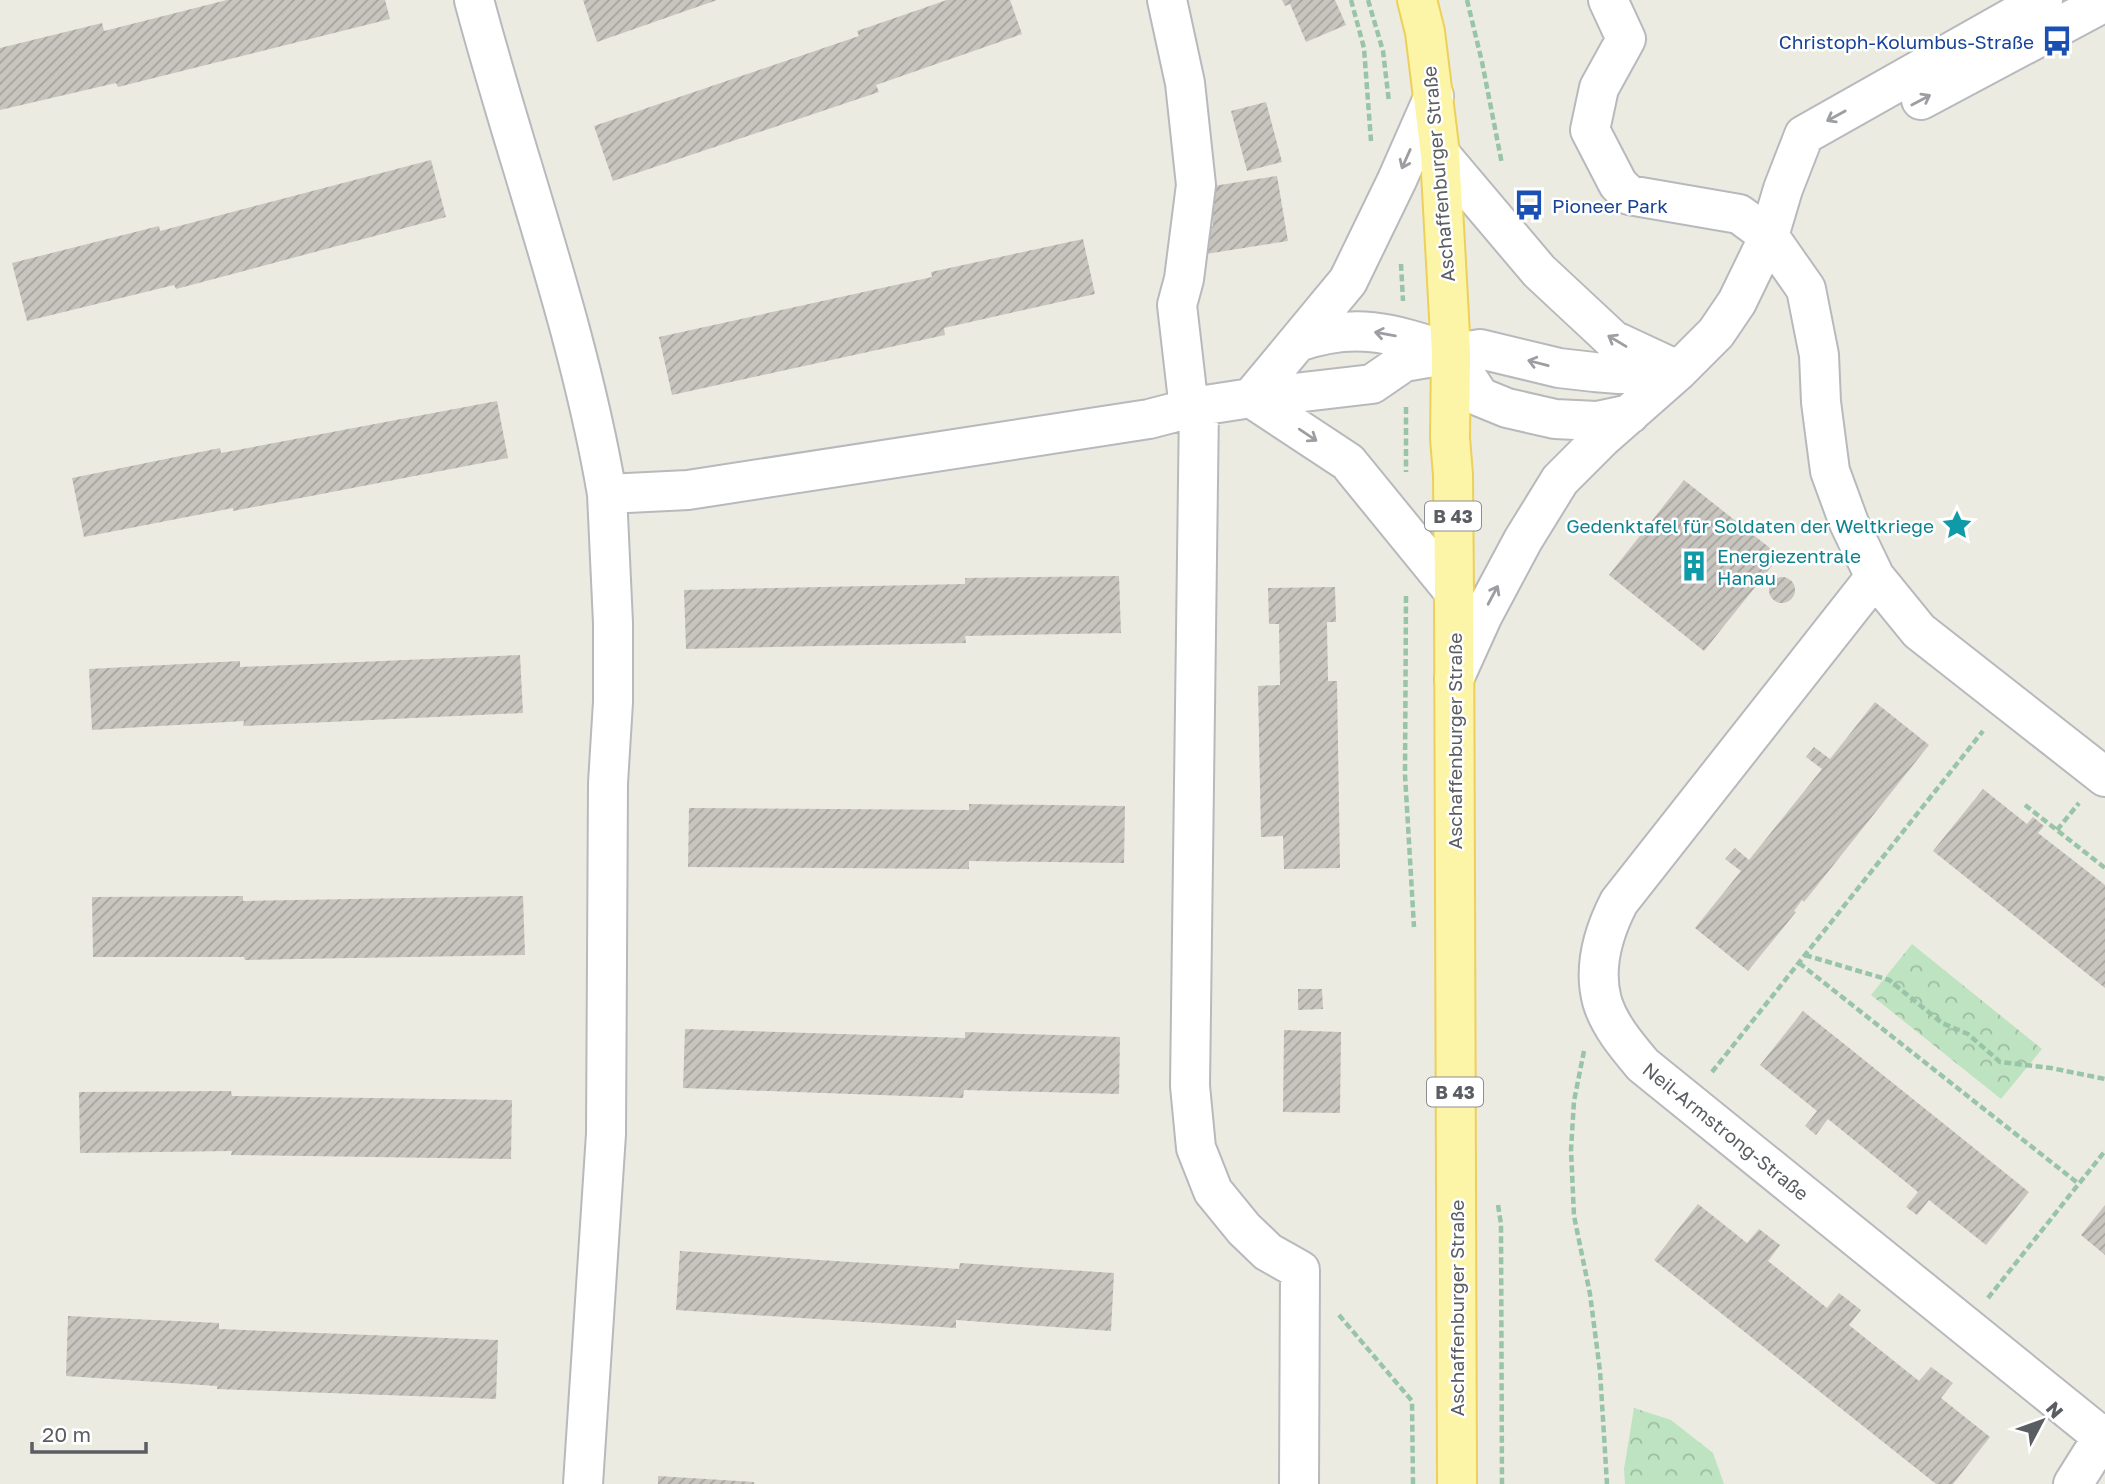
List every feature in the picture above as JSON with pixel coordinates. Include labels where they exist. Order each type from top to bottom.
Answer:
[{"type":"main road","name":"Aschaffenburger Straße","points":[[1417,0],[1425,32],[1440,153],[1451,353],[1457,1484]]},
{"type":"street","points":[[474,0],[556,275],[595,427],[607,494],[613,702],[608,783],[606,1134],[583,1484]]},
{"type":"street","points":[[1167,0],[1185,83],[1196,185],[1184,279],[1177,305],[1194,407],[1190,1086],[1196,1148],[1213,1191],[1244,1229],[1268,1252],[1300,1269],[1299,1484]]},
{"type":"street","points":[[1608,0],[1626,39],[1599,88],[1590,130],[1618,184],[1629,195],[1740,214],[1769,236],[1805,289],[1819,355],[1821,402],[1830,471],[1849,523],[1875,577],[1919,631],[2008,701],[2096,785]]},
{"type":"street","points":[[1454,679],[1483,615],[1523,540],[1560,480],[1716,333],[1740,297],[1769,236],[1804,135],[2043,0]]},
{"type":"street","points":[[1783,190],[1819,154],[2105,2]]},
{"type":"street","points":[[1251,398],[1348,281],[1434,96]]},
{"type":"street","points":[[1440,153],[1539,271],[1613,340],[1678,370]]},
{"type":"street","points":[[1298,342],[1320,334],[1360,330],[1404,349],[1451,353],[1480,349],[1559,369],[1619,374],[1678,370]]},
{"type":"street","points":[[607,494],[688,490],[1149,419],[1194,407],[1251,398],[1372,384],[1404,349]]},
{"type":"street","points":[[1451,353],[1480,397],[1507,408],[1555,419],[1597,421],[1630,414]]},
{"type":"street","points":[[1251,398],[1348,462],[1454,592]]},
{"type":"street","name":"Neil-Armstrong-Straße","points":[[1875,577],[1619,902],[1603,943],[1599,970],[1602,1002],[1621,1038],[1643,1065],[2104,1436]]},
{"type":"street","points":[[2073,1484],[2104,1436]]},
{"type":"path","points":[[1351,0],[1364,48],[1371,147]]},
{"type":"path","points":[[1368,0],[1383,51],[1389,107]]},
{"type":"path","points":[[1467,0],[1503,169]]},
{"type":"path","points":[[1401,257],[1407,537],[1405,775],[1414,931]]},
{"type":"path","points":[[1689,1102],[2008,701]]},
{"type":"path","points":[[2057,830],[2096,785]]},
{"type":"path","points":[[2025,805],[2105,868]]},
{"type":"path","points":[[1805,956],[1889,980],[1942,1023],[1968,1034],[2000,1062],[2051,1068],[2105,1079]]},
{"type":"path","points":[[1799,963],[2078,1184]]},
{"type":"path","points":[[1602,1002],[1591,1021],[1582,1060],[1574,1101],[1572,1150],[1574,1216],[1590,1294],[1600,1371],[1607,1484]]},
{"type":"path","points":[[1966,1326],[2105,1151]]},
{"type":"path","points":[[1501,1224],[1502,1484]]},
{"type":"path","points":[[1300,1269],[1412,1401],[1413,1484]]},
{"type":"green space","points":[[1912,944],[2042,1049],[2001,1099],[1871,995]]},
{"type":"green space","points":[[1634,1408],[1671,1420],[1713,1453],[1724,1484],[1625,1484],[1624,1469]]},
{"type":"building","points":[[227,0],[385,0],[390,19],[118,87],[116,83],[0,110],[0,48],[102,23],[104,31]]},
{"type":"building","points":[[583,0],[717,0],[597,42]]},
{"type":"building","points":[[947,0],[1010,0],[1022,34],[876,85],[879,92],[613,181],[594,126],[859,36],[857,31]]},
{"type":"building","points":[[1282,0],[1335,0],[1346,25],[1306,42],[1290,4],[1285,6]]},
{"type":"building","points":[[1266,102],[1282,162],[1247,171],[1231,111]]},
{"type":"building","points":[[431,160],[446,217],[176,289],[174,285],[27,321],[12,263],[159,226],[160,231]]},
{"type":"building","points":[[1277,176],[1288,241],[1206,254],[1201,228],[1213,226],[1207,187]]},
{"type":"building","points":[[1083,239],[1095,294],[944,328],[945,335],[672,395],[659,337],[932,277],[931,272]]},
{"type":"building","points":[[497,401],[508,458],[84,537],[72,478],[220,448],[221,453]]},
{"type":"building","name":"Energiezentrale Hanau","points":[[1684,480],[1780,556],[1704,651],[1609,575]]},
{"type":"building","points":[[1119,576],[1121,633],[965,636],[966,643],[686,649],[684,590],[965,584],[965,578]]},
{"type":"building","points":[[1782,577],[1791,581],[1795,590],[1791,599],[1782,603],[1773,599],[1769,590],[1773,581]]},
{"type":"building","points":[[1335,587],[1336,622],[1327,622],[1328,681],[1337,681],[1340,868],[1284,869],[1283,836],[1261,837],[1258,686],[1280,685],[1279,624],[1269,624],[1268,588]]},
{"type":"building","points":[[520,655],[523,713],[243,726],[244,721],[92,730],[89,669],[240,661],[240,667]]},
{"type":"building","points":[[1875,702],[1929,745],[1804,902],[1802,900],[1794,911],[1796,912],[1748,971],[1695,928],[1741,871],[1725,859],[1735,848],[1749,860],[1822,769],[1806,757],[1814,747],[1830,759]]},
{"type":"building","points":[[1983,789],[2027,824],[2033,817],[2044,826],[2038,833],[2105,885],[2105,988],[1933,851]]},
{"type":"building","points":[[969,804],[1125,806],[1124,863],[969,861],[969,869],[688,867],[689,808],[969,810]]},
{"type":"building","points":[[243,896],[243,901],[523,896],[525,955],[245,960],[244,957],[93,957],[92,897]]},
{"type":"building","points":[[1298,989],[1322,989],[1323,1009],[1298,1010]]},
{"type":"building","points":[[1803,1011],[2029,1192],[1986,1245],[1929,1200],[1917,1215],[1906,1207],[1918,1192],[1828,1119],[1816,1135],[1805,1126],[1817,1111],[1760,1065]]},
{"type":"building","points":[[685,1029],[965,1038],[965,1032],[1120,1037],[1119,1094],[964,1090],[963,1098],[683,1088]]},
{"type":"building","points":[[1284,1030],[1341,1032],[1340,1113],[1283,1112]]},
{"type":"building","points":[[231,1091],[232,1096],[512,1100],[511,1159],[231,1155],[232,1151],[80,1153],[79,1092]]},
{"type":"building","points":[[1698,1204],[1747,1243],[1759,1229],[1780,1245],[1768,1261],[1827,1308],[1839,1293],[1861,1310],[1849,1325],[1919,1381],[1931,1367],[1953,1383],[1941,1398],[1990,1437],[1953,1484],[1936,1484],[1654,1260]]},
{"type":"building","points":[[2105,1205],[2105,1255],[2081,1235]]},
{"type":"building","points":[[680,1251],[959,1269],[960,1263],[1114,1273],[1111,1331],[956,1320],[956,1328],[676,1310]]},
{"type":"building","points":[[68,1316],[219,1323],[219,1329],[498,1340],[496,1399],[217,1389],[217,1386],[66,1376]]},
{"type":"building","points":[[658,1476],[754,1482],[754,1484],[658,1484]]},
{"type":"place","name":"Christoph-Kolumbus-Straße","points":[[2057,41]]},
{"type":"place","name":"Pioneer Park","points":[[1529,205]]},
{"type":"place","name":"Gedenktafel für Soldaten der Weltkriege","points":[[1957,525]]},
{"type":"place","name":"Energiezentrale Hanau","points":[[1694,566]]}]
